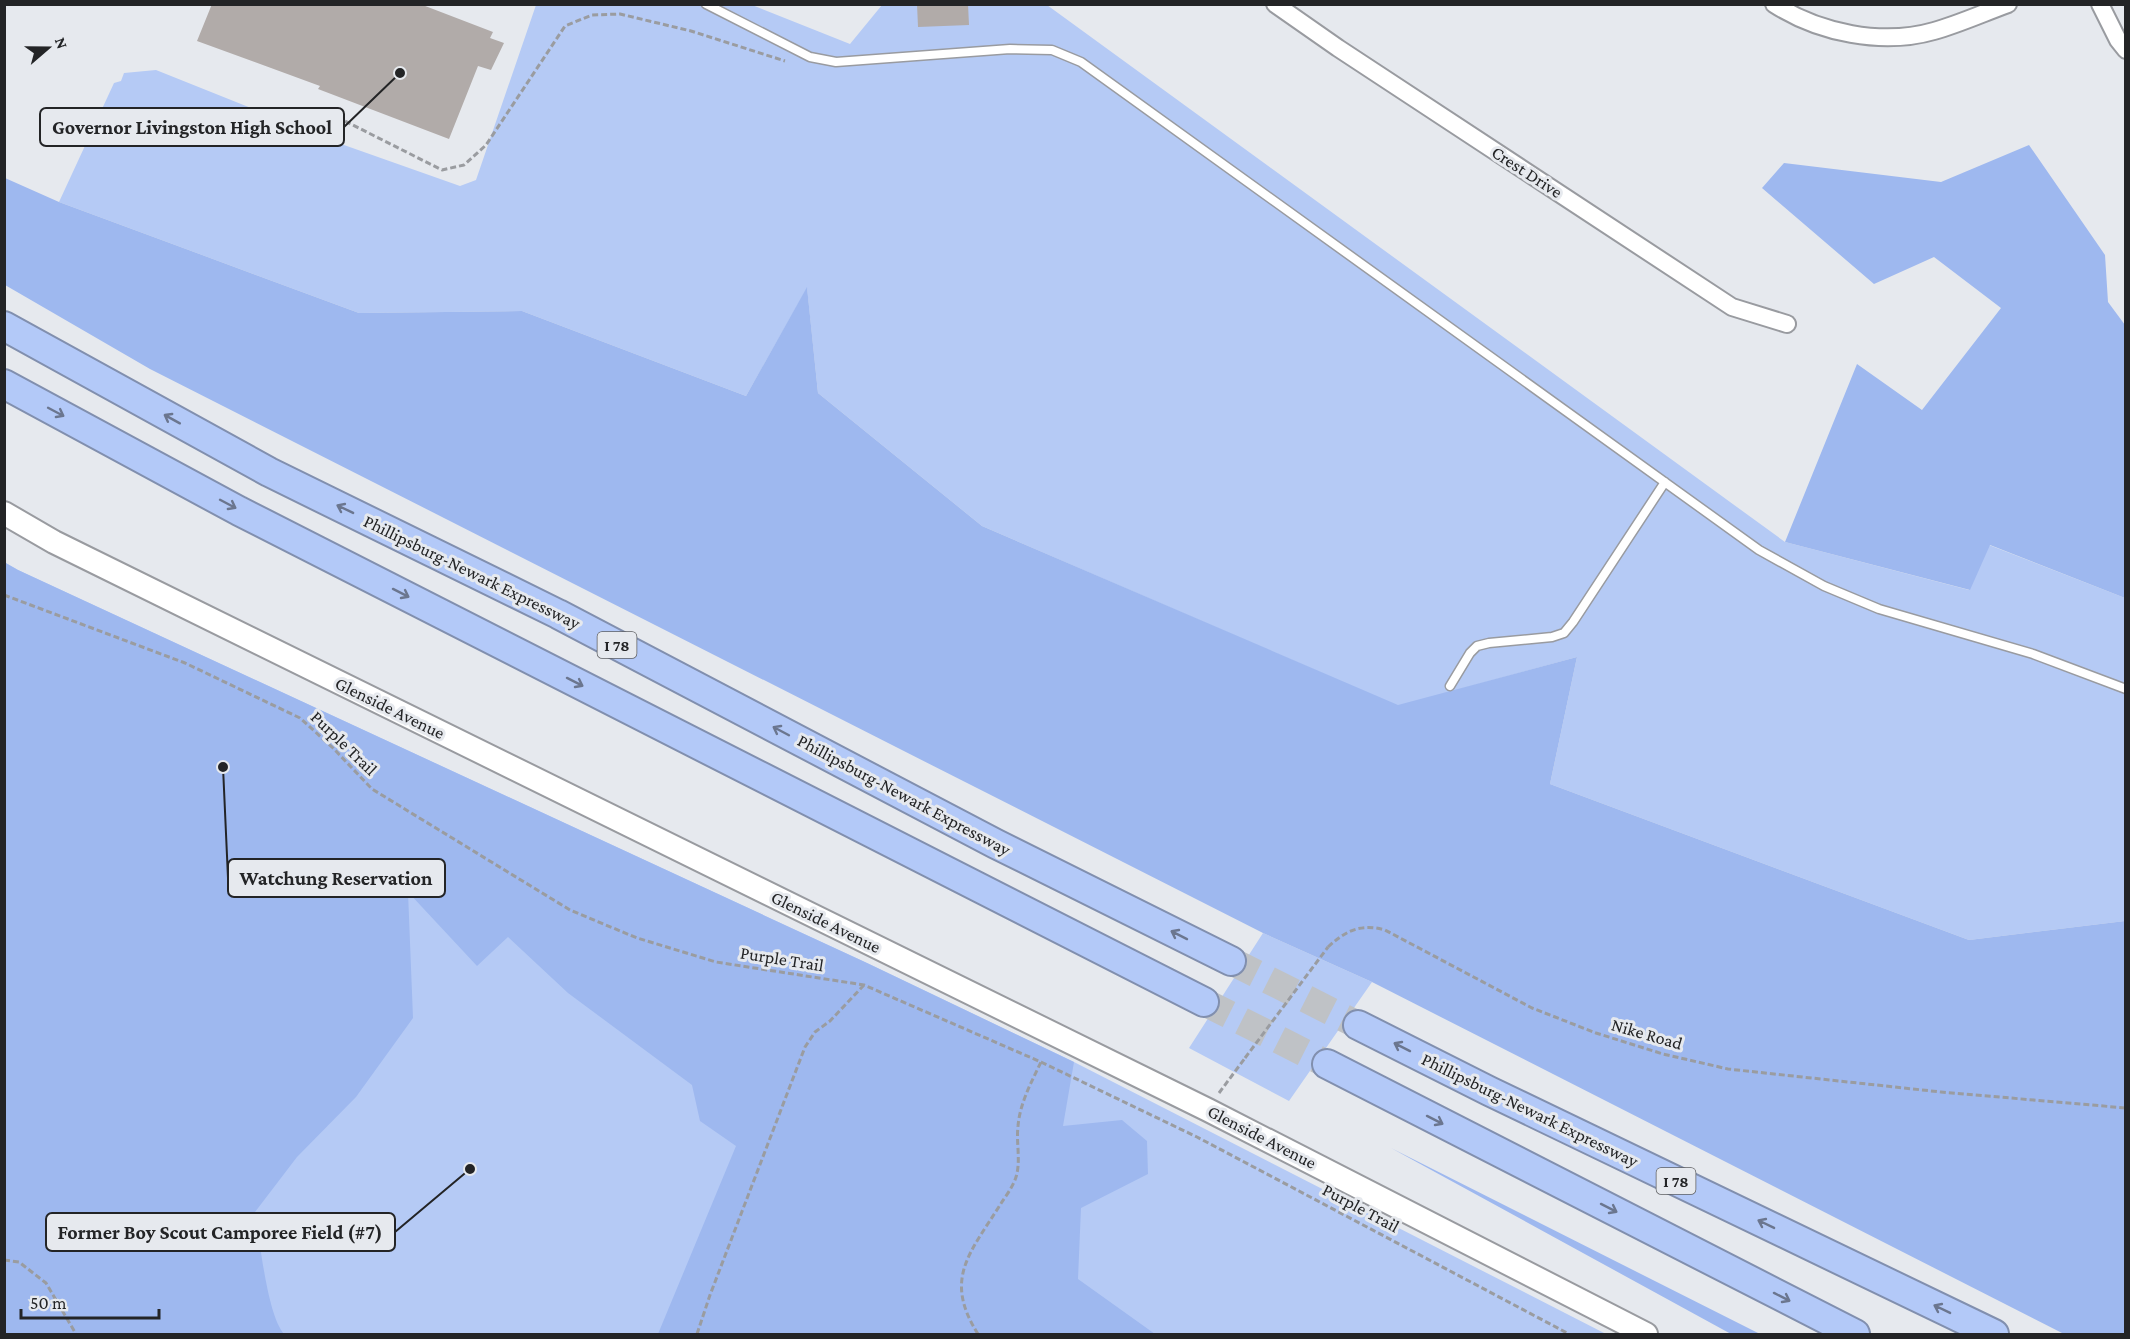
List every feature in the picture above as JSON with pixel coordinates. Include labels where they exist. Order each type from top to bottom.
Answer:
[{"type":"highway","name":"Phillipsburg-Newark Expressway","points":[[4,327],[269,472],[558,614],[986,838],[1231,961]]},
{"type":"highway","points":[[4,384],[239,511],[1204,1002]]},
{"type":"highway","name":"Phillipsburg-Newark Expressway","points":[[1358,1025],[1994,1335]]},
{"type":"highway","points":[[1327,1065],[1855,1335]]},
{"type":"main road","name":"Glenside Avenue","points":[[4,513],[106,568],[1208,1110],[1646,1335]]},
{"type":"street","name":"Crest Drive","points":[[1275,4],[1338,48],[1732,307],[1787,324]]},
{"type":"street","points":[[1774,4],[1821,26],[1864,36],[1887,37],[1933,32],[2008,4]]},
{"type":"street","points":[[2100,4],[2118,40],[2126,50]]},
{"type":"lane","points":[[706,4],[810,57],[836,62],[1010,49],[1052,50],[1082,62],[1759,550],[1824,586],[1879,609],[2033,654],[2126,689]]},
{"type":"lane","points":[[1450,686],[1470,653],[1477,646],[1552,637],[1564,633],[1665,482]]},
{"type":"path","points":[[328,113],[442,170],[464,165],[486,145],[565,26],[592,15],[620,14],[691,31],[784,60],[794,61]]},
{"type":"path","name":"Purple Trail","points":[[4,595],[185,663],[300,718],[333,748],[372,789],[570,910],[637,938],[716,962],[864,986],[1041,1062],[1197,1137],[1569,1335]]},
{"type":"path","name":"Nike Road","points":[[1208,1110],[1328,947],[1341,935],[1354,928],[1374,927],[1385,930],[1532,1008],[1596,1033],[1663,1054],[1728,1069],[1941,1092],[2126,1108]]},
{"type":"path","points":[[697,1335],[710,1294],[805,1047],[815,1032],[830,1021],[864,986]]},
{"type":"path","points":[[978,1335],[968,1319],[962,1302],[961,1285],[969,1254],[1016,1177],[1020,1109],[1041,1062]]},
{"type":"path","points":[[4,1260],[19,1262],[46,1283],[75,1335]]},
{"type":"shaded area","points":[[536,5],[752,5],[850,44],[882,5],[1047,5],[1785,542],[1969,590],[1989,545],[2125,598],[2125,921],[1969,940],[1550,784],[1577,657],[1398,706],[982,526],[818,393],[807,288],[746,396],[522,311],[359,313],[59,202],[114,83],[121,81],[124,73],[156,70],[344,145],[460,186],[476,180]]},
{"type":"shaded area","points":[[2029,145],[2105,255],[2108,302],[2125,325],[2125,598],[1990,545],[1970,590],[1785,542],[1857,364],[1922,410],[2001,308],[1934,257],[1874,284],[1762,188],[1784,163],[1941,182]]},
{"type":"shaded area","points":[[5,178],[59,202],[359,313],[522,311],[746,396],[807,287],[818,393],[982,526],[1398,705],[1577,657],[1550,784],[1969,940],[2125,921],[2125,1334],[2064,1334],[1372,982],[1263,933],[150,369],[5,285]]},
{"type":"shaded area","points":[[4,562],[867,963],[1074,1062],[1606,1334],[5,1334]]},
{"type":"shaded area","points":[[4,562],[867,963],[1074,1062],[1063,1126],[1122,1120],[1147,1141],[1148,1174],[1081,1208],[1078,1279],[1155,1334],[658,1334],[736,1146],[700,1121],[692,1085],[568,993],[508,937],[477,966],[408,892],[413,1018],[356,1097],[297,1157],[255,1212],[273,1311],[284,1334],[5,1334]]},
{"type":"shaded area","points":[[1263,933],[1372,982],[1289,1101],[1189,1048]]},
{"type":"shaded area","points":[[1391,1148],[1760,1334],[1731,1334]]},
{"type":"building","points":[[212,4],[420,4],[493,32],[490,38],[504,43],[491,70],[478,66],[449,139],[318,89],[320,86],[197,41]]},
{"type":"building","points":[[917,4],[968,4],[969,25],[918,27]]},
{"type":"tunnel","points":[[1231,961],[1358,1025]]},
{"type":"tunnel","points":[[1204,1002],[1327,1064]]},
{"type":"place","name":"Governor Livingston High School","points":[[400,73]]},
{"type":"place","name":"Watchung Reservation","points":[[223,767]]},
{"type":"place","name":"Former Boy Scout Camporee Field (#7)","points":[[470,1169]]}]
